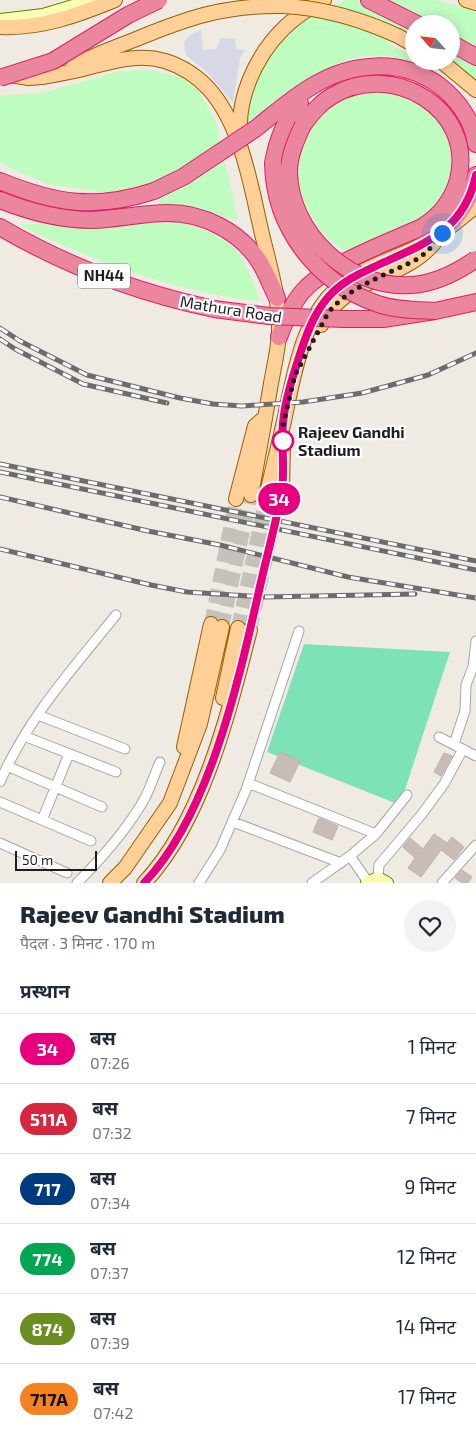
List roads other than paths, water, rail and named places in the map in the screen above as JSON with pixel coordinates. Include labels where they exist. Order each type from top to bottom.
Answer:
[{"type":"highway","points":[[0,78],[53,61],[128,15],[159,0]]},
{"type":"highway","points":[[369,0],[405,18]]},
{"type":"highway","points":[[460,48],[476,57]]},
{"type":"highway","points":[[0,181],[43,197],[72,202],[98,203],[134,198],[184,177],[255,129],[305,91],[353,69],[372,66],[400,68],[416,72],[432,81],[456,100],[468,120],[476,144]]},
{"type":"highway","points":[[326,80],[298,105],[280,132],[273,163],[273,180],[279,207],[287,225],[306,256],[316,266],[350,291],[379,304],[396,308],[435,311]]},
{"type":"highway","points":[[279,337],[284,322],[298,298],[315,280],[329,271],[374,249],[422,227],[433,220],[450,199],[460,174],[460,147],[453,127],[442,111],[425,97],[410,89],[384,83],[356,86],[333,95],[313,111],[303,125],[296,139],[289,170],[290,185],[299,214],[314,239],[324,251],[334,260],[358,275],[394,285],[409,285],[439,279],[453,274],[476,259]]},
{"type":"highway","points":[[442,233],[469,208],[469,198],[476,175]]},
{"type":"highway","points":[[0,200],[23,209],[68,219],[117,219],[154,214],[184,214],[202,218],[221,226],[242,242],[258,260],[277,298]]},
{"type":"highway","name":"Mathura Road","points":[[0,226],[61,259],[116,281],[180,302],[214,309],[269,316],[384,319],[476,302]]},
{"type":"main road","points":[[0,27],[51,23],[115,0]]},
{"type":"main road","points":[[251,495],[279,337],[277,298],[243,156],[240,134],[241,110],[246,91],[263,55],[282,30],[294,19],[324,0]]},
{"type":"main road","points":[[466,0],[476,3]]},
{"type":"main road","points":[[59,73],[88,58],[182,21],[239,7],[283,6],[329,12],[358,20],[405,40]]},
{"type":"main road","points":[[0,71],[29,78],[42,77],[123,58],[137,57],[176,65],[199,79],[215,97],[230,123],[243,156]]},
{"type":"main road","points":[[452,70],[476,90]]},
{"type":"main road","points":[[271,503],[283,422],[301,352],[316,313],[332,293],[345,282],[361,272],[427,242],[442,233]]},
{"type":"main road","points":[[271,384],[293,381]]},
{"type":"main road","points":[[236,499],[255,426],[266,416]]},
{"type":"main road","points":[[110,883],[125,868],[170,803],[200,724],[217,625]]},
{"type":"main road","points":[[144,883],[160,865],[186,823],[209,770],[244,629]]},
{"type":"street","points":[[0,20],[43,15],[93,0]]},
{"type":"street","points":[[0,782],[24,736],[38,715],[116,614]]},
{"type":"street","points":[[199,883],[220,850],[233,822],[300,631]]},
{"type":"street","points":[[454,744],[465,711],[466,685],[473,667],[476,641]]},
{"type":"street","points":[[38,715],[125,749]]},
{"type":"street","points":[[24,736],[116,772]]},
{"type":"street","points":[[439,737],[476,756]]},
{"type":"street","points":[[375,882],[379,865],[422,814],[444,784],[463,749]]},
{"type":"street","points":[[42,820],[69,754]]},
{"type":"street","points":[[77,883],[102,858],[128,824],[145,796],[160,762]]},
{"type":"street","points":[[7,766],[102,807]]},
{"type":"street","points":[[248,783],[376,834]]},
{"type":"street","points":[[312,883],[341,863],[376,834],[407,795]]},
{"type":"street","points":[[0,802],[91,841]]},
{"type":"street","points":[[233,822],[341,863]]},
{"type":"street","points":[[0,843],[67,873]]},
{"type":"street","points":[[442,883],[476,845]]},
{"type":"street","points":[[350,856],[375,882]]},
{"type":"tunnel","points":[[222,627],[251,495]]},
{"type":"tunnel","points":[[211,624],[236,499]]},
{"type":"tunnel","points":[[238,628],[265,502]]},
{"type":"tunnel","points":[[250,630],[278,505]]},
{"type":"railway","points":[[0,328],[20,341],[87,375],[180,398],[213,404],[242,406],[303,402],[362,393],[428,375],[476,353]]},
{"type":"railway","points":[[0,339],[15,349],[83,384],[167,403]]},
{"type":"railway","points":[[0,464],[476,561]]},
{"type":"railway","points":[[0,472],[476,570]]},
{"type":"railway","points":[[0,497],[148,531],[220,545],[348,577],[476,598]]},
{"type":"railway","points":[[0,549],[187,592],[265,597],[415,594]]},
{"type":"place","name":"Rajeev Gandhi Stadium","points":[[283,441]]}]
